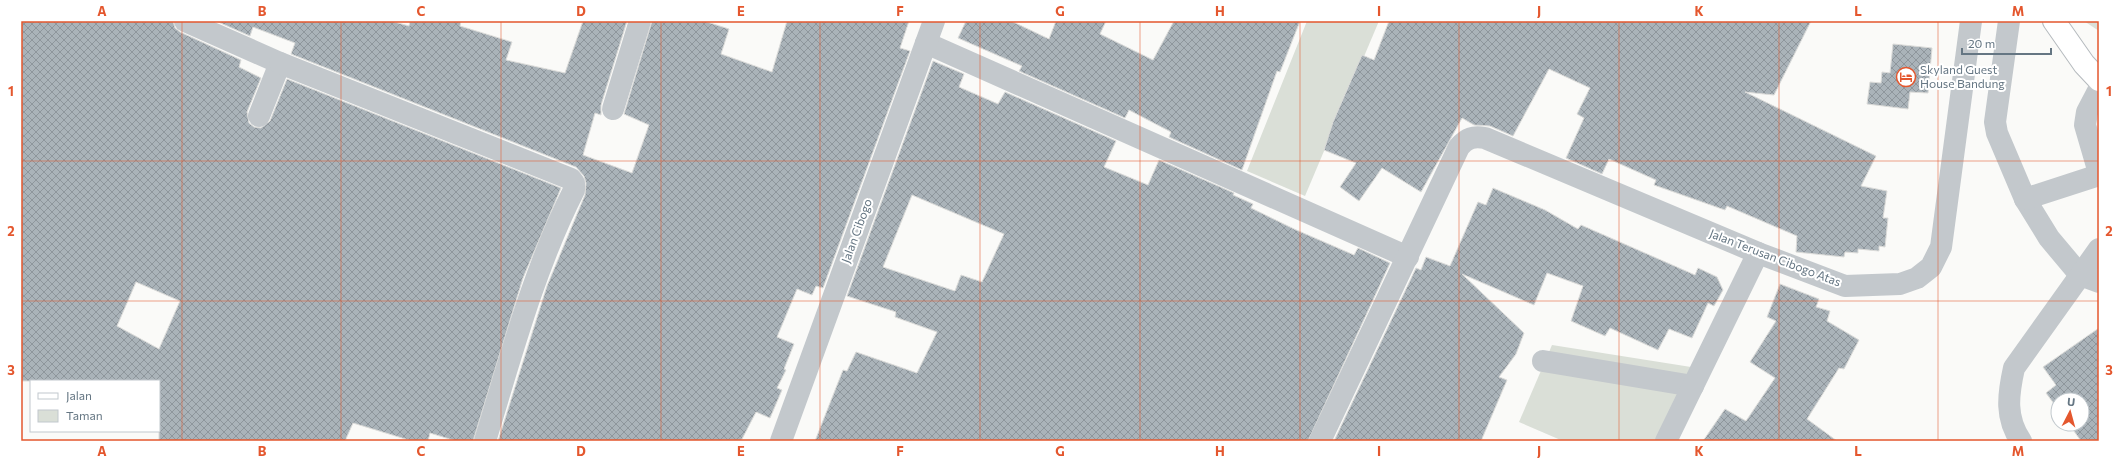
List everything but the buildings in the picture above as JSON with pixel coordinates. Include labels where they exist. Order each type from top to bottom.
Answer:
[{"type":"main road","points":[[2054,21],[2084,64],[2099,80]]},
{"type":"street","points":[[185,21],[280,63],[571,179],[574,183],[574,190],[555,228],[515,343],[486,441]]},
{"type":"street","points":[[613,108],[640,21]]},
{"type":"street","name":"Jalan Cibogo","points":[[781,441],[934,21]]},
{"type":"street","name":"Jalan Terusan Cibogo Atas","points":[[1408,257],[1459,147],[1465,140],[1471,138],[1485,138],[1758,254],[1845,286],[1900,284],[1917,278],[1930,267],[1940,247],[1971,21]]},
{"type":"street","points":[[2009,21],[1994,122],[1997,133],[2025,199],[2049,238],[2089,279]]},
{"type":"street","points":[[926,43],[1408,257],[1320,441]]},
{"type":"street","points":[[260,116],[280,63]]},
{"type":"street","points":[[2025,199],[2099,174],[2087,138],[2085,125],[2087,112],[2099,89]]},
{"type":"street","points":[[2021,441],[2014,431],[2008,411],[2009,388],[2014,368],[2089,279],[2099,249]]},
{"type":"street","points":[[1666,441],[1758,254]]},
{"type":"street","points":[[1543,361],[1693,386]]},
{"type":"green space","points":[[1307,21],[1379,21],[1305,196],[1247,171]]},
{"type":"green space","points":[[2084,21],[2099,21],[2099,31]]},
{"type":"green space","points":[[1552,345],[1691,367],[1655,441],[1563,441],[1519,422]]},
{"type":"place","name":"Skyland Guest House Bandung","points":[[1906,77]]}]
